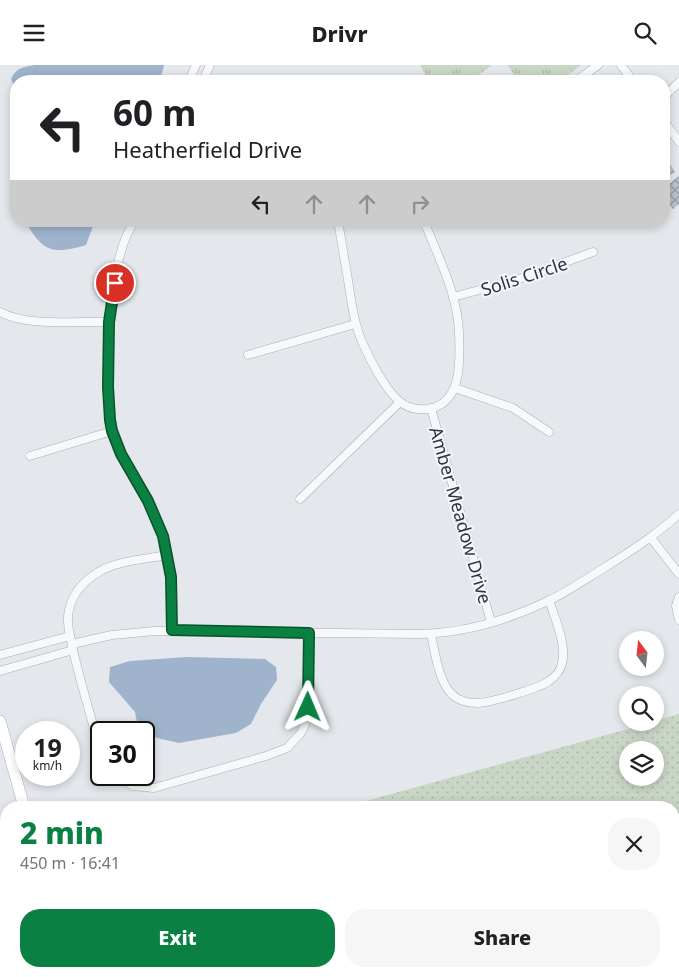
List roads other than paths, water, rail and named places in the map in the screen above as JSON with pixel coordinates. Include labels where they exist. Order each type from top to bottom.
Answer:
[{"type":"street","points":[[584,75],[598,65]]},
{"type":"street","points":[[621,65],[629,75]]},
{"type":"street","points":[[670,91],[679,82]]},
{"type":"street","points":[[670,129],[679,142]]},
{"type":"street","points":[[130,227],[124,240],[117,269],[109,322],[108,400],[112,431],[121,454],[156,518],[167,555],[171,577],[172,630]]},
{"type":"street","points":[[339,227],[355,324],[371,360],[386,384],[400,402],[417,409],[431,408],[444,401],[455,388],[458,367],[459,332],[454,297],[426,227]]},
{"type":"street","name":"Solis Circle","points":[[454,297],[530,276],[593,252]]},
{"type":"street","points":[[0,312],[16,319],[31,321],[109,322]]},
{"type":"street","points":[[248,355],[355,324]]},
{"type":"street","points":[[455,388],[505,404],[550,432]]},
{"type":"street","points":[[300,499],[400,402]]},
{"type":"street","name":"Amber Meadow Drive","points":[[431,408],[491,622]]},
{"type":"street","points":[[30,456],[112,431]]},
{"type":"street","points":[[0,655],[112,635],[172,630],[431,634],[472,627],[523,612],[549,601],[651,538],[679,514]]},
{"type":"street","points":[[651,538],[679,574]]},
{"type":"street","points":[[93,721],[72,643],[68,617],[73,597],[84,583],[98,572],[107,568],[167,555]]},
{"type":"street","points":[[679,597],[676,606],[679,620]]},
{"type":"street","points":[[431,634],[443,679],[450,693],[463,700],[478,703],[542,686],[550,681],[562,665],[564,655],[549,601]]},
{"type":"street","points":[[133,786],[154,788],[266,756],[287,748],[295,742],[306,720],[308,707],[309,633]]},
{"type":"street","points":[[0,671],[72,643]]},
{"type":"street","points":[[0,721],[22,801]]},
{"type":"water","points":[[164,65],[162,75],[13,75],[21,68],[27,66]]},
{"type":"water","points":[[29,227],[93,227],[86,245],[65,250],[57,250],[43,245]]},
{"type":"water","points":[[187,657],[265,659],[276,667],[277,680],[261,704],[251,724],[236,733],[179,743],[155,737],[155,721],[137,721],[135,712],[109,682],[110,667],[130,661]]}]
